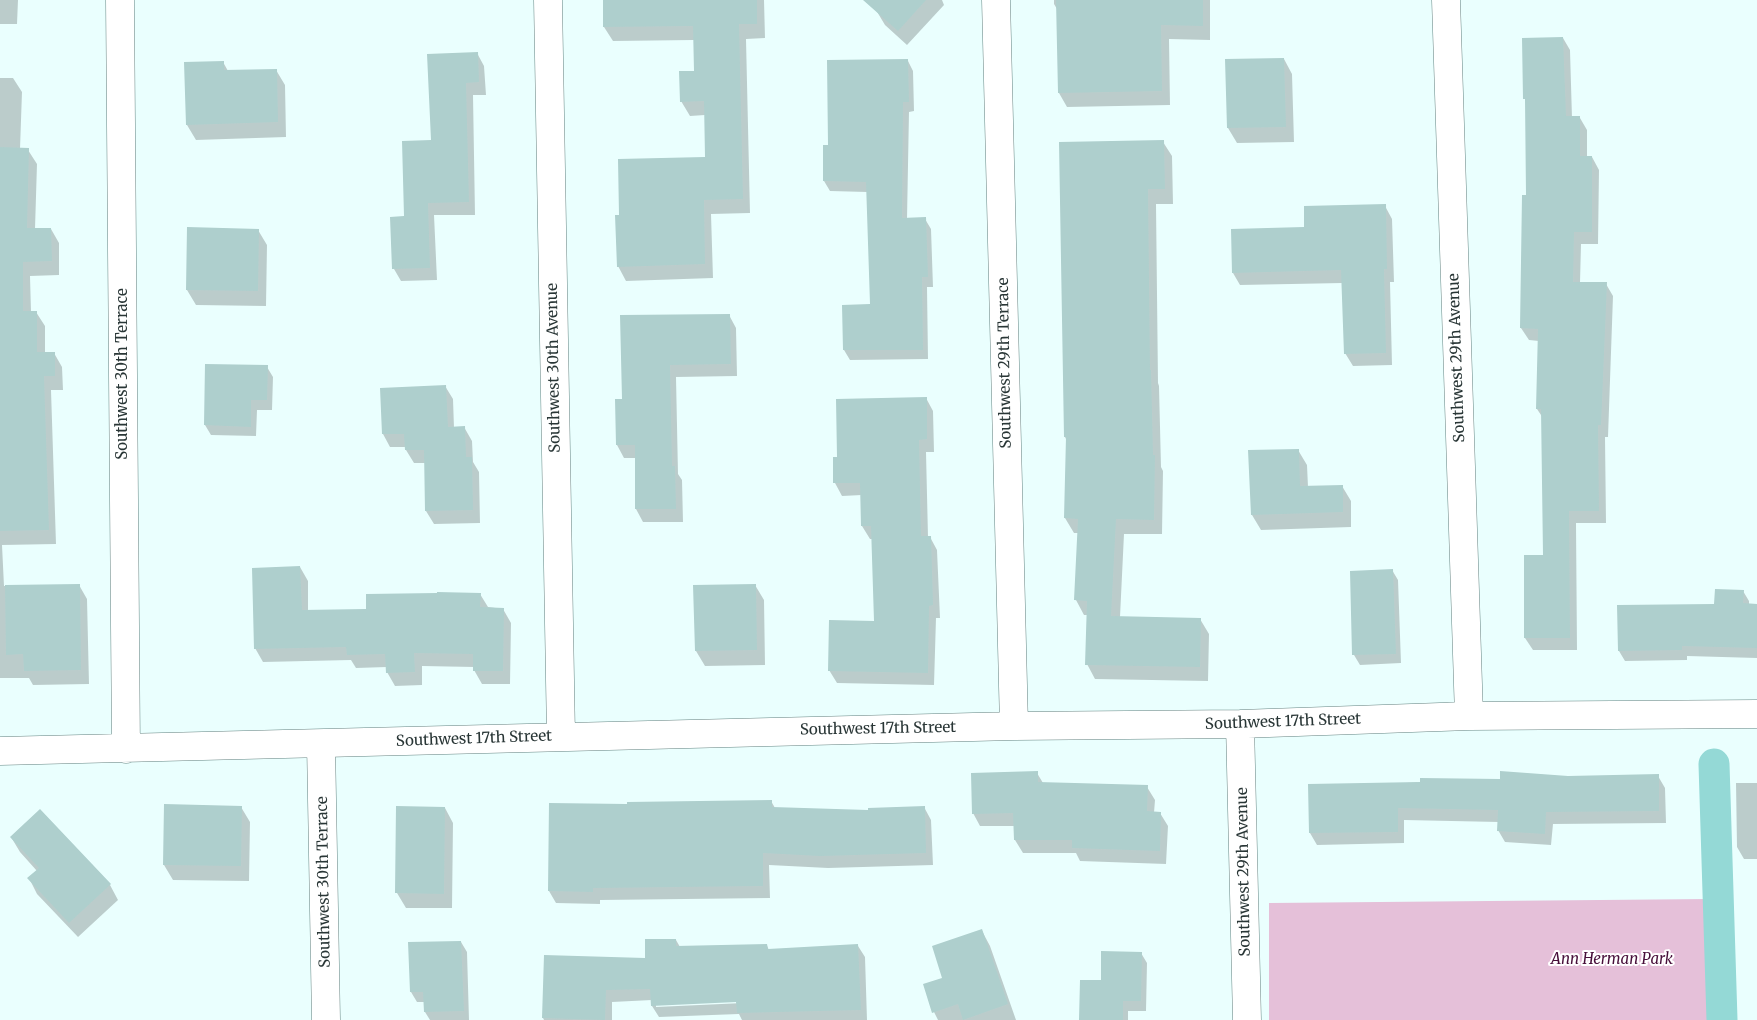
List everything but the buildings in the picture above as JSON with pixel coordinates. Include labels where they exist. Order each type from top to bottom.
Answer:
[{"type":"street","name":"Southwest 30th Terrace","points":[[120,0],[126,748]]},
{"type":"street","name":"Southwest 30th Avenue","points":[[548,0],[561,736]]},
{"type":"street","name":"Southwest 29th Terrace","points":[[996,0],[1014,726]]},
{"type":"street","name":"Southwest 29th Avenue","points":[[1446,0],[1469,716]]},
{"type":"street","name":"Southwest 17th Street","points":[[0,751],[1014,726],[1240,724],[1469,716],[1757,714]]},
{"type":"street","name":"Southwest 29th Avenue","points":[[1240,724],[1247,1020]]},
{"type":"street","name":"Southwest 30th Terrace","points":[[321,744],[326,1020]]},
{"type":"green space","name":"Ann Herman Park","points":[[1710,899],[1711,1020],[1269,1020],[1269,903]]},
{"type":"waterway","points":[[1714,764],[1722,1020]]}]
